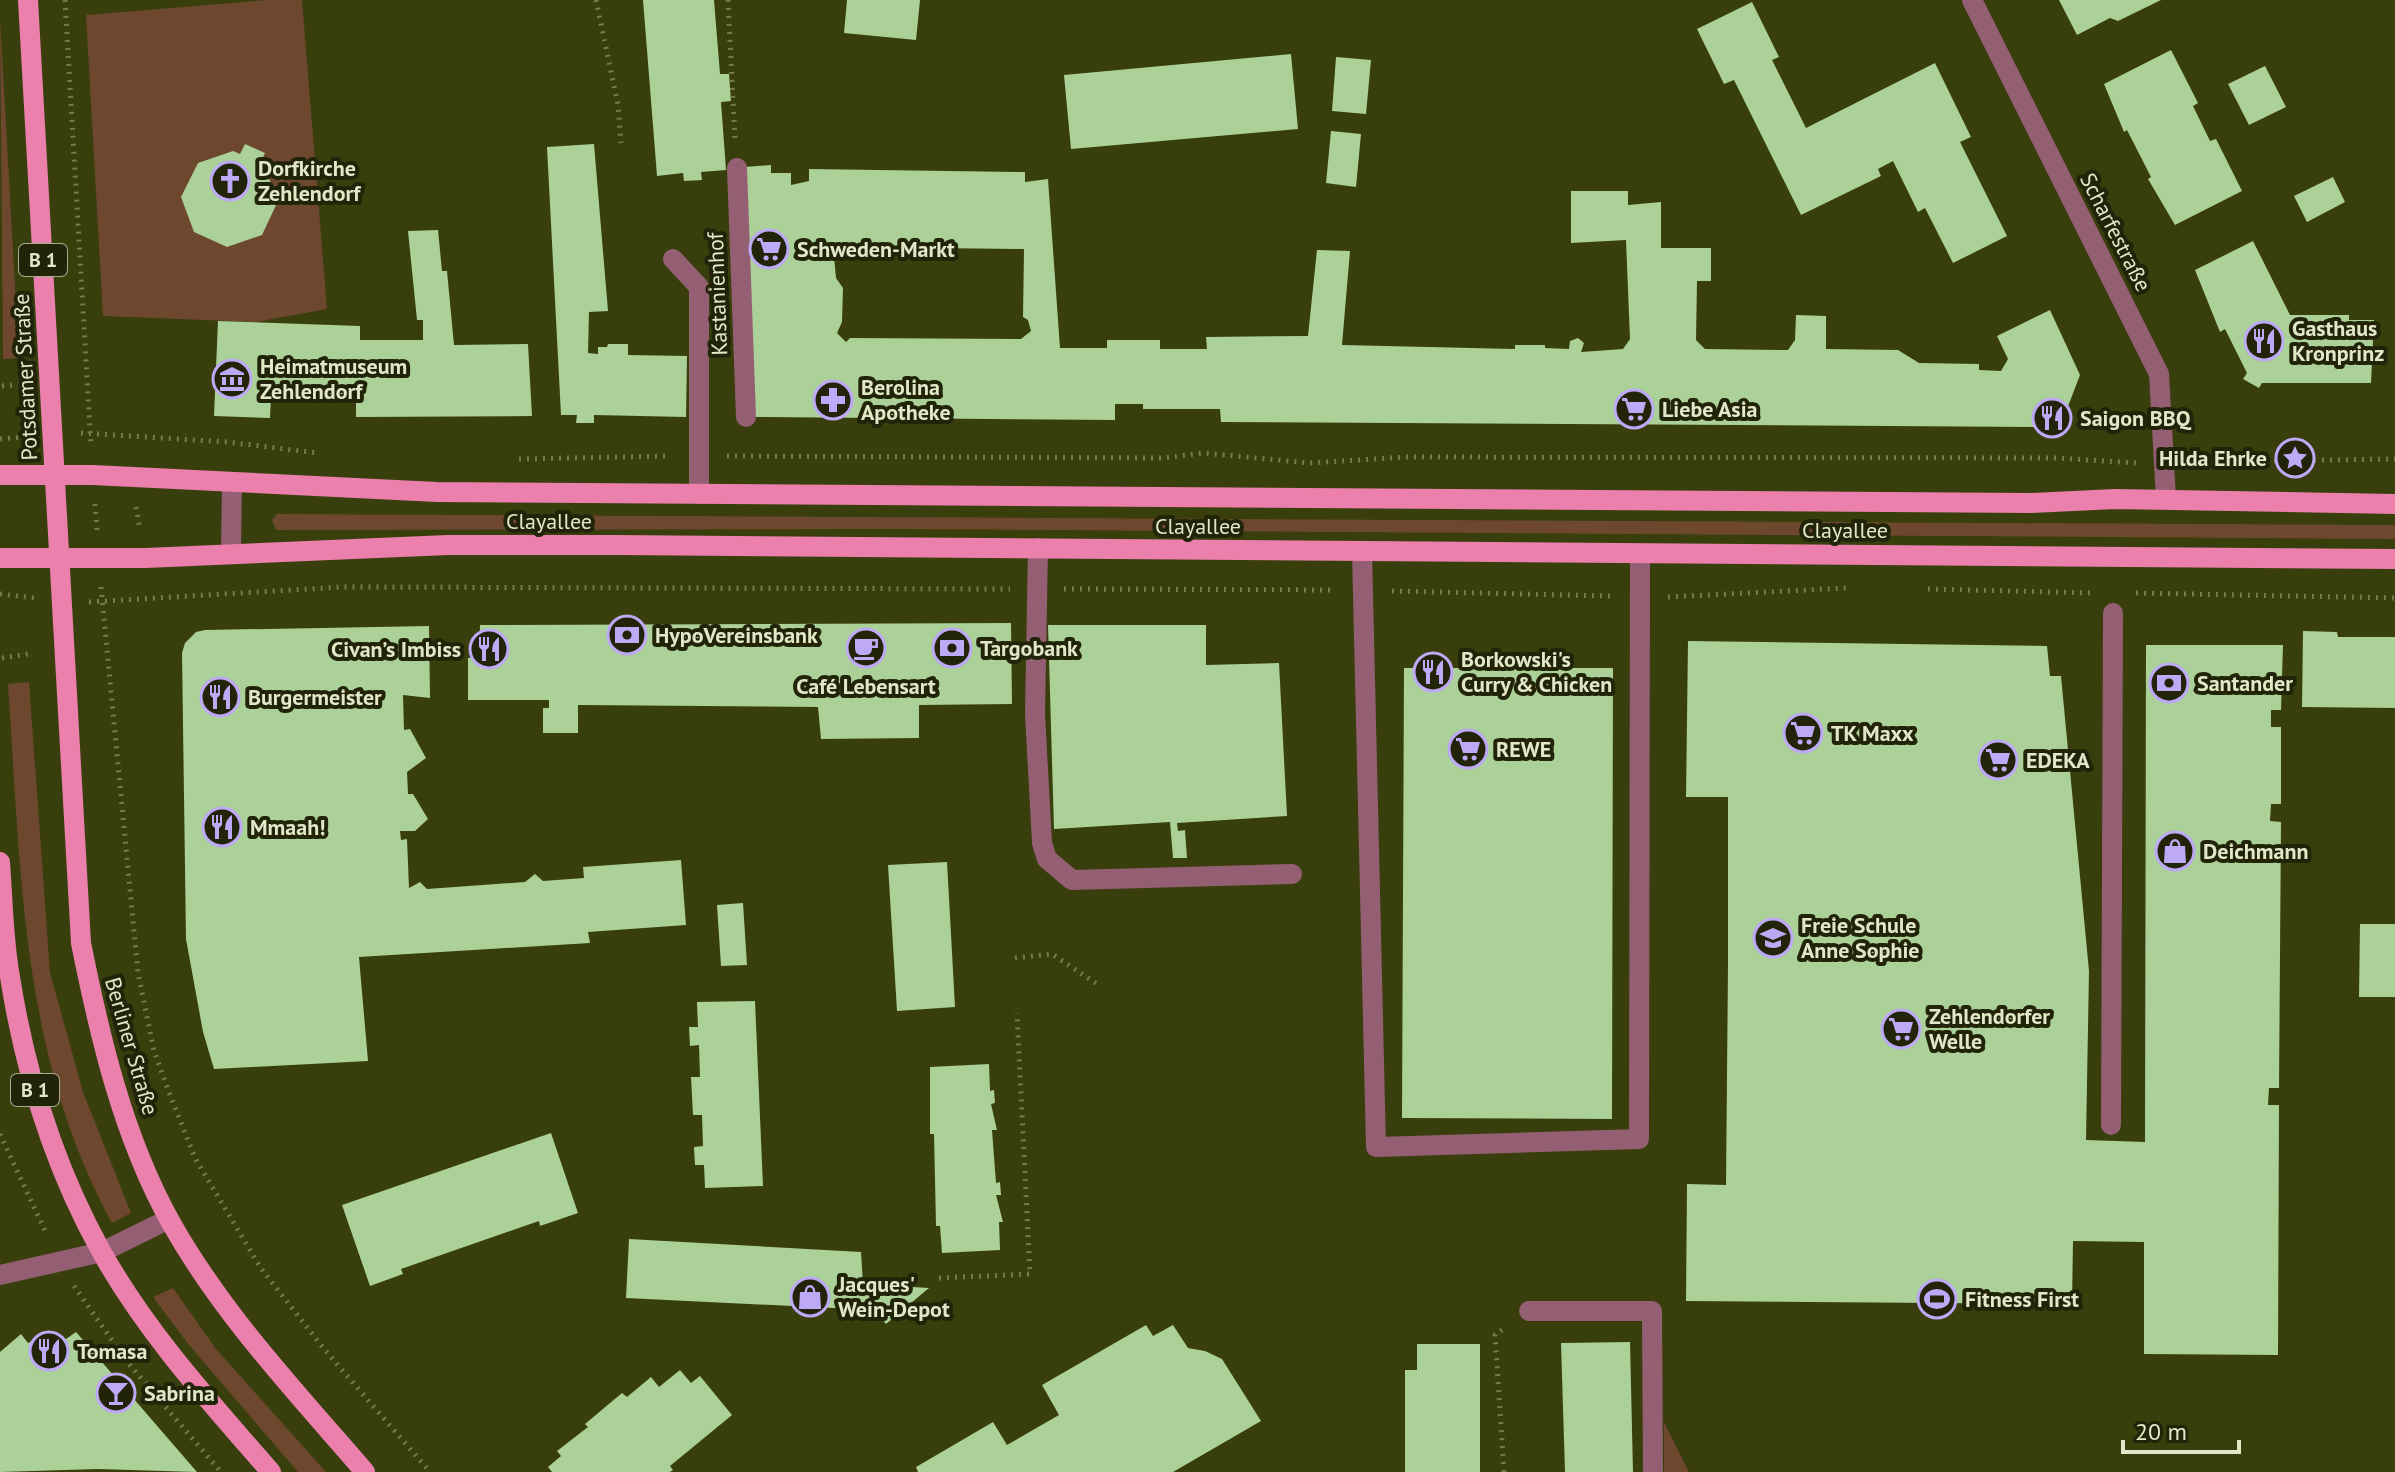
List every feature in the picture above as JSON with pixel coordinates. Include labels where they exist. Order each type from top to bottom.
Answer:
[{"type":"main road","name":"Potsdamer Straße","points":[[28,0],[59,559]]},
{"type":"main road","name":"Clayallee","points":[[0,475],[93,475],[437,492],[1854,502],[2166,499],[2395,504]]},
{"type":"main road","name":"Clayallee","points":[[0,558],[99,559],[231,551],[448,545],[2395,559]]},
{"type":"main road","name":"Berliner Straße","points":[[59,559],[81,943],[96,1019],[130,1131],[169,1219],[206,1279],[253,1343],[365,1472]]},
{"type":"main road","name":"B 1","points":[[0,862],[9,974],[23,1046],[54,1149],[102,1252],[146,1321],[197,1388],[271,1472]]},
{"type":"street","name":"Scharfestraße","points":[[1972,0],[2159,374],[2166,499]]},
{"type":"street","name":"Kastanienhof","points":[[737,168],[746,417]]},
{"type":"street","points":[[673,259],[699,287],[699,494]]},
{"type":"street","points":[[231,551],[232,482]]},
{"type":"street","points":[[1038,548],[1035,714],[1042,843],[1047,859],[1072,880],[1292,874]]},
{"type":"street","points":[[1362,551],[1376,1147],[1639,1139],[1640,553]]},
{"type":"street","points":[[2111,1125],[2113,613]]},
{"type":"street","points":[[0,1275],[102,1252],[169,1219]]},
{"type":"street","points":[[1529,1311],[1652,1311],[1653,1472]]},
{"type":"path","points":[[65,0],[108,678],[117,729],[131,918],[154,1051],[195,1158],[260,1267],[324,1349],[430,1472]]},
{"type":"path","points":[[596,0],[618,105],[621,143]]},
{"type":"path","points":[[728,0],[737,168]]},
{"type":"path","points":[[2,386],[24,384]]},
{"type":"path","points":[[142,439],[227,442],[322,454]]},
{"type":"path","points":[[514,460],[700,455],[1163,458],[1203,453],[1309,463],[1479,456],[2057,458],[2102,461]]},
{"type":"path","points":[[2231,463],[2395,459]]},
{"type":"path","points":[[134,499],[141,537]]},
{"type":"path","points":[[174,597],[342,587],[1363,591],[1638,596],[1848,588]]},
{"type":"path","points":[[1924,588],[2101,593]]},
{"type":"path","points":[[2131,593],[2395,598]]},
{"type":"path","points":[[2,658],[28,654]]},
{"type":"path","points":[[1015,958],[1052,954],[1097,984]]},
{"type":"path","points":[[939,1278],[1030,1274],[1017,1013]]},
{"type":"path","points":[[0,1134],[19,1178]]},
{"type":"path","points":[[1504,1472],[1495,1335],[1529,1311]]},
{"type":"path","points":[[102,1327],[221,1472]]},
{"type":"shaded area","points":[[267,0],[302,0],[327,309],[256,322],[103,316],[86,15]]},
{"type":"shaded area","points":[[0,18],[19,358],[3,359]]},
{"type":"shaded area","points":[[277,514],[2395,525],[2395,539],[895,529],[276,530],[272,520]]},
{"type":"shaded area","points":[[29,682],[50,973],[83,1092],[131,1213],[112,1223],[82,1159],[59,1094],[42,1027],[30,960],[22,892],[8,684]]},
{"type":"shaded area","points":[[173,1288],[216,1349],[326,1472],[298,1472],[189,1345],[153,1297]]},
{"type":"shaded area","points":[[1664,1422],[1689,1472],[1664,1472]]},
{"type":"building","points":[[643,0],[714,0],[720,74],[729,74],[731,101],[721,102],[726,170],[701,172],[702,180],[684,181],[683,173],[657,176]]},
{"type":"building","points":[[847,0],[920,0],[916,40],[844,33]]},
{"type":"building","points":[[2059,0],[2161,0],[2118,21],[2110,18],[2077,35]]},
{"type":"building","points":[[1752,2],[1779,57],[1772,60],[1806,128],[1935,63],[1971,137],[1960,142],[2007,236],[1953,263],[1925,208],[1918,212],[1893,161],[1878,169],[1881,176],[1801,215],[1734,80],[1724,84],[1697,29]]},
{"type":"building","points":[[2171,50],[2198,103],[2193,106],[2210,141],[2216,139],[2242,191],[2175,225],[2148,179],[2151,177],[2127,130],[2124,132],[2104,84]]},
{"type":"building","points":[[1291,54],[1298,129],[1071,149],[1064,75]]},
{"type":"building","points":[[1336,57],[1371,60],[1366,114],[1332,111]]},
{"type":"building","points":[[2265,66],[2286,107],[2249,125],[2228,84]]},
{"type":"building","points":[[1331,131],[1361,134],[1356,187],[1326,183]]},
{"type":"building","name":"Dorfkirche Zehlendorf","points":[[245,144],[265,153],[260,164],[264,166],[278,201],[262,235],[227,247],[194,232],[181,197],[198,163],[233,151],[240,154]]},
{"type":"building","points":[[594,144],[608,311],[589,312],[588,353],[598,354],[598,347],[607,347],[608,344],[628,344],[628,355],[687,356],[686,417],[594,415],[594,423],[576,423],[577,415],[561,415],[547,147]]},
{"type":"building","points":[[771,165],[771,173],[791,173],[791,185],[809,181],[809,169],[1025,172],[1025,182],[1048,179],[1060,348],[1107,348],[1107,340],[1160,340],[1160,349],[1207,349],[1206,337],[1308,336],[1317,250],[1350,251],[1342,345],[1515,349],[1515,345],[1545,345],[1545,348],[1569,349],[1570,341],[1578,338],[1584,343],[1581,352],[1623,349],[1630,339],[1626,240],[1571,243],[1571,191],[1628,191],[1628,205],[1661,202],[1661,248],[1711,248],[1711,281],[1697,281],[1696,340],[1705,349],[1788,350],[1795,340],[1796,315],[1826,316],[1826,349],[1898,350],[1919,363],[1979,364],[1979,370],[2001,371],[2008,359],[1997,336],[2050,310],[2080,375],[2067,409],[2059,412],[2050,427],[1221,422],[1220,409],[1143,409],[1143,404],[1115,404],[1115,420],[753,417],[744,167]],"holes":[[[844,247],[1024,249],[1023,317],[1028,320],[1031,331],[1021,339],[850,338],[846,342],[837,333],[842,322],[843,288],[836,278],[834,256]]]},
{"type":"building","points":[[2333,177],[2345,202],[2307,222],[2294,196]]},
{"type":"building","points":[[438,230],[442,271],[447,271],[454,345],[528,344],[532,416],[356,417],[356,399],[271,396],[270,418],[214,416],[218,321],[360,326],[360,340],[423,340],[423,320],[417,320],[408,231]]},
{"type":"building","points":[[2253,241],[2290,315],[2349,315],[2349,320],[2374,320],[2371,383],[2262,383],[2259,388],[2243,379],[2247,373],[2225,329],[2220,332],[2195,270]]},
{"type":"building","points":[[1011,623],[1012,704],[919,705],[919,738],[821,739],[818,707],[578,705],[578,733],[543,733],[543,708],[549,708],[549,700],[468,700],[468,658],[479,658],[480,625]]},
{"type":"building","points":[[1048,625],[1206,625],[1206,665],[1279,663],[1287,816],[1177,823],[1178,831],[1185,830],[1187,858],[1173,858],[1170,822],[1054,829]]},
{"type":"building","points":[[429,626],[430,698],[403,695],[404,730],[410,729],[426,758],[407,772],[408,794],[413,794],[428,819],[415,831],[400,831],[401,840],[407,839],[409,888],[420,882],[427,889],[525,882],[535,874],[543,881],[584,878],[583,867],[681,860],[686,925],[588,932],[590,943],[359,957],[368,1061],[214,1069],[203,1032],[186,939],[182,653],[185,643],[196,632],[205,630]]},
{"type":"building","points":[[2303,631],[2337,632],[2338,637],[2395,637],[2395,708],[2302,707]]},
{"type":"building","name":"Zehlendorfer Welle","points":[[1688,641],[2047,646],[2050,676],[2061,676],[2089,971],[2086,1140],[2145,1142],[2146,645],[2283,645],[2281,710],[2271,710],[2271,727],[2281,727],[2281,804],[2271,804],[2270,821],[2281,822],[2279,1088],[2269,1088],[2268,1105],[2279,1105],[2278,1355],[2144,1354],[2144,1242],[2073,1241],[2072,1304],[1686,1301],[1687,1184],[1726,1185],[1728,964],[1728,797],[1686,797]]},
{"type":"building","points":[[1404,668],[1613,668],[1612,1119],[1402,1118]]},
{"type":"building","points":[[947,862],[955,1007],[897,1011],[888,865]]},
{"type":"building","points":[[743,903],[747,965],[721,966],[717,905]]},
{"type":"building","points":[[2360,924],[2395,924],[2395,997],[2359,997]]},
{"type":"building","points":[[755,1001],[763,1186],[705,1188],[704,1165],[695,1165],[694,1147],[703,1146],[702,1115],[693,1115],[691,1077],[700,1077],[699,1045],[690,1046],[689,1027],[698,1027],[697,1002]]},
{"type":"building","points":[[989,1064],[990,1091],[994,1090],[995,1103],[991,1104],[997,1130],[992,1130],[996,1183],[1000,1182],[1001,1195],[996,1195],[1003,1222],[999,1222],[1000,1250],[942,1253],[940,1226],[936,1226],[934,1134],[930,1134],[930,1067]]},
{"type":"building","points":[[551,1133],[578,1213],[540,1226],[539,1221],[401,1269],[403,1274],[370,1286],[342,1205]]},
{"type":"building","points":[[629,1239],[861,1252],[863,1284],[929,1288],[886,1324],[875,1310],[626,1298]]},
{"type":"building","points":[[1146,1325],[1153,1336],[1173,1325],[1188,1348],[1222,1359],[1261,1421],[1173,1472],[918,1472],[916,1467],[993,1422],[1007,1445],[1059,1415],[1042,1385]]},
{"type":"building","points":[[76,1332],[197,1472],[98,1469],[0,1472],[0,1352],[21,1334],[28,1343],[46,1334],[66,1339]]},
{"type":"building","points":[[1630,1342],[1633,1472],[1565,1472],[1561,1343]]},
{"type":"building","points":[[1417,1344],[1480,1344],[1480,1472],[1405,1472],[1405,1370],[1417,1370]]},
{"type":"building","points":[[680,1370],[691,1383],[700,1376],[732,1415],[670,1466],[673,1470],[552,1472],[548,1467],[561,1456],[557,1451],[588,1427],[585,1424],[622,1393],[627,1397],[651,1377],[659,1387]]},
{"type":"place","name":"Dorfkirche Zehlendorf","points":[[230,181]]},
{"type":"place","name":"Schweden-Markt","points":[[769,249]]},
{"type":"place","name":"Gasthaus Kronprinz","points":[[2264,341]]},
{"type":"place","name":"Heimatmuseum Zehlendorf","points":[[232,379]]},
{"type":"place","name":"Berolina Apotheke","points":[[833,400]]},
{"type":"place","name":"Liebe Asia","points":[[1634,409]]},
{"type":"place","name":"Saigon BBQ","points":[[2052,418]]},
{"type":"place","name":"Hilda Ehrke","points":[[2295,458]]},
{"type":"place","name":"HypoVereinsbank","points":[[627,635]]},
{"type":"place","name":"Café Lebensart","points":[[866,648]]},
{"type":"place","name":"Targobank","points":[[952,648]]},
{"type":"place","name":"Civan’s Imbiss","points":[[489,649]]},
{"type":"place","name":"Borkowski's Curry & Chicken","points":[[1433,672]]},
{"type":"place","name":"Santander","points":[[2169,683]]},
{"type":"place","name":"Burgermeister","points":[[220,697]]},
{"type":"place","name":"TK Maxx","points":[[1803,733]]},
{"type":"place","name":"REWE","points":[[1468,749]]},
{"type":"place","name":"EDEKA","points":[[1998,760]]},
{"type":"place","name":"Mmaah!","points":[[222,827]]},
{"type":"place","name":"Deichmann","points":[[2175,851]]},
{"type":"place","name":"Freie Schule Anne Sophie","points":[[1773,938]]},
{"type":"place","name":"Zehlendorfer Welle","points":[[1901,1029]]},
{"type":"place","name":"Jacques' Wein-Depot","points":[[810,1297]]},
{"type":"place","name":"Fitness First","points":[[1937,1299]]},
{"type":"place","name":"Tomasa","points":[[49,1351]]},
{"type":"place","name":"Sabrina","points":[[116,1393]]}]
